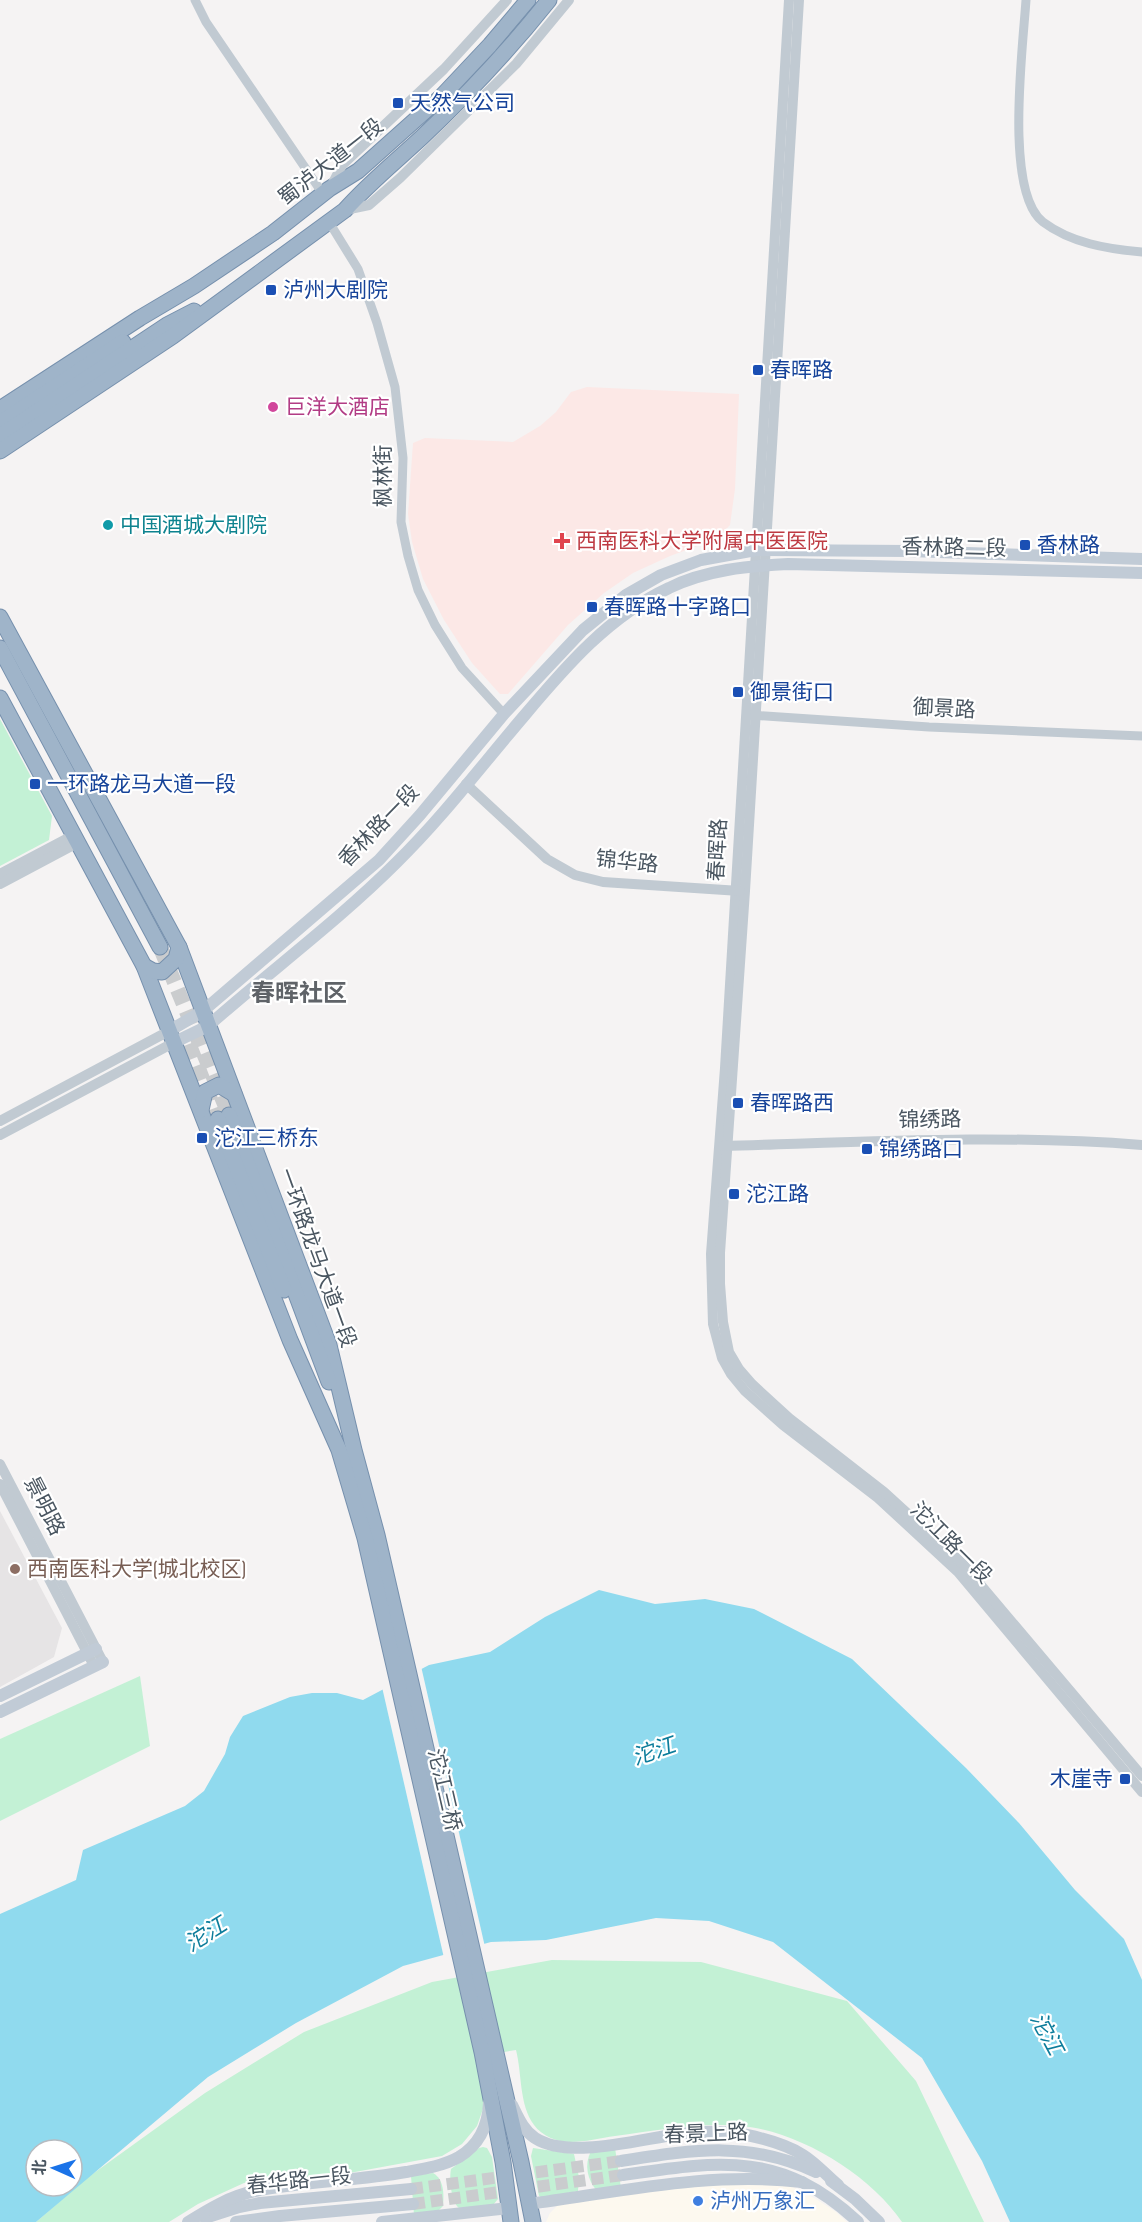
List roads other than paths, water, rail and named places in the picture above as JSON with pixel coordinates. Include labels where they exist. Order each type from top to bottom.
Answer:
[{"type":"highway","name":"蜀泸大道一段","points":[[194,286],[273,233],[326,192],[358,171],[416,121],[490,45],[528,0]]},
{"type":"highway","name":"蜀泸大道一段","points":[[237,289],[345,210],[366,187],[472,88],[549,0]]},
{"type":"highway","points":[[0,436],[154,322],[194,286]]},
{"type":"highway","points":[[0,409],[140,318],[194,286]]},
{"type":"highway","points":[[0,423],[167,325],[237,289]]},
{"type":"highway","points":[[0,452],[173,336],[237,289]]},
{"type":"highway","points":[[0,405],[18,398]]},
{"type":"highway","points":[[0,466],[29,432]]},
{"type":"highway","name":"一环路龙马大道一段","points":[[0,617],[179,947],[329,1345],[346,1450],[371,1536]]},
{"type":"highway","points":[[0,648],[157,949],[0,667]]},
{"type":"highway","name":"一环路龙马大道一段","points":[[0,698],[144,966],[290,1340],[346,1450]]},
{"type":"highway","points":[[144,966],[153,971],[162,972],[176,959],[179,947]]},
{"type":"highway","points":[[201,1110],[205,1092],[211,1088],[219,1085],[234,1094]]},
{"type":"highway","points":[[224,1117],[346,1450]]},
{"type":"highway","name":"沱江三桥","points":[[371,1536],[488,2050]]},
{"type":"highway","points":[[488,2050],[532,2222]]},
{"type":"highway","points":[[488,2050],[510,2215]]},
{"type":"main road","name":"香林路二段","points":[[761,550],[909,551],[1142,560]]},
{"type":"main road","name":"香林路一段","points":[[172,1037],[379,860],[420,815],[504,714],[583,630],[626,595],[661,575],[701,560],[761,550]]},
{"type":"main road","name":"香林路二段","points":[[760,565],[890,565],[1142,573]]},
{"type":"main road","name":"香林路一段","points":[[172,1037],[208,1026],[396,864],[425,834],[552,682],[580,651],[609,626],[670,587],[708,574],[760,565]]},
{"type":"main road","points":[[0,1696],[92,1651]]},
{"type":"main road","points":[[0,1712],[98,1664]]},
{"type":"main road","points":[[488,2050],[518,2118],[526,2130],[544,2142],[564,2148],[581,2148],[682,2134],[747,2135],[766,2140],[804,2156],[838,2186]]},
{"type":"main road","points":[[188,2222],[216,2205],[253,2191],[397,2174],[426,2168],[459,2156],[478,2140],[489,2115],[488,2050]]},
{"type":"main road","name":"春景上路","points":[[621,2161],[702,2150],[723,2149],[762,2153],[801,2164],[838,2186],[879,2222]]},
{"type":"main road","name":"春景上路","points":[[623,2175],[689,2165],[740,2165],[779,2172],[802,2182],[839,2205],[858,2222]]},
{"type":"main road","points":[[529,2204],[713,2179],[774,2178],[802,2182]]},
{"type":"main road","name":"春华路一段","points":[[194,2222],[239,2207],[260,2203],[411,2189]]},
{"type":"main road","name":"春华路一段","points":[[236,2222],[413,2204]]},
{"type":"main road","points":[[382,2222],[510,2215]]},
{"type":"street","points":[[195,0],[206,22],[326,192],[342,165],[444,69],[507,0]]},
{"type":"street","points":[[345,210],[369,205],[400,178],[503,78],[569,0]]},
{"type":"street","name":"春晖路","points":[[761,550],[789,0]]},
{"type":"street","name":"春晖路","points":[[721,1340],[713,1324],[711,1282],[724,1146],[749,715],[799,0]]},
{"type":"street","points":[[1026,0],[1018,143],[1022,183],[1028,201],[1041,221],[1076,240],[1142,252]]},
{"type":"street","name":"枫林街","points":[[329,222],[358,269],[377,323],[395,387],[403,458],[401,522],[418,590],[435,625],[462,668],[504,714]]},
{"type":"street","name":"御景路","points":[[749,715],[929,727],[1142,736]]},
{"type":"street","name":"锦华路","points":[[468,782],[547,859],[575,875],[603,882],[740,888]]},
{"type":"street","points":[[0,874],[76,839]]},
{"type":"street","points":[[0,884],[76,839]]},
{"type":"street","name":"香林路一段","points":[[0,1120],[172,1037]]},
{"type":"street","name":"香林路一段","points":[[0,1135],[172,1037]]},
{"type":"street","name":"锦绣路","points":[[724,1146],[954,1139],[1071,1140],[1142,1145]]},
{"type":"street","name":"沱江路一段","points":[[721,1340],[739,1369],[752,1384],[789,1418],[884,1492],[963,1564],[1142,1776]]},
{"type":"street","name":"沱江路一段","points":[[721,1340],[722,1358],[745,1392],[783,1425],[878,1498],[958,1572],[1142,1792]]},
{"type":"street","name":"景明路","points":[[0,1464],[98,1664]]},
{"type":"street","name":"景明路","points":[[0,1484],[92,1651]]},
{"type":"water","name":"沱江","points":[[599,1590],[655,1604],[705,1599],[754,1609],[852,1659],[966,1768],[1019,1823],[1075,1890],[1124,1939],[1142,1980],[1142,2222],[1010,2222],[982,2161],[922,2058],[773,1942],[709,1921],[656,1918],[546,1940],[491,1942],[403,1966],[296,2023],[208,2077],[84,2182],[84,2138],[24,2138],[24,2198],[64,2198],[36,2222],[0,2222],[0,1914],[76,1880],[83,1850],[185,1806],[204,1791],[225,1754],[230,1737],[243,1716],[290,1697],[312,1693],[337,1693],[363,1700],[429,1665],[490,1652],[545,1617]]},
{"type":"tunnel","points":[[160,947],[229,1115]]},
{"type":"tunnel","points":[[189,1044],[218,1119]]},
{"type":"tunnel","points":[[411,2189],[621,2161]]},
{"type":"tunnel","points":[[413,2204],[623,2175]]},
{"type":"place","name":"天然气公司","points":[[398,103]]},
{"type":"place","name":"泸州大剧院","points":[[271,290]]},
{"type":"place","name":"春晖路","points":[[758,370]]},
{"type":"place","name":"巨洋大酒店","points":[[273,407]]},
{"type":"place","name":"中国酒城大剧院","points":[[108,525]]},
{"type":"place","name":"西南医科大学附属中医医院","points":[[562,541]]},
{"type":"place","name":"香林路","points":[[1025,545]]},
{"type":"place","name":"春晖路十字路口","points":[[592,607]]},
{"type":"place","name":"御景街口","points":[[738,692]]},
{"type":"place","name":"一环路龙马大道一段","points":[[35,784]]},
{"type":"place","name":"春晖路西","points":[[738,1103]]},
{"type":"place","name":"沱江三桥东","points":[[202,1138]]},
{"type":"place","name":"锦绣路口","points":[[867,1149]]},
{"type":"place","name":"沱江路","points":[[734,1194]]},
{"type":"place","name":"西南医科大学(城北校区)","points":[[15,1569]]},
{"type":"place","name":"木崖寺","points":[[1125,1779]]},
{"type":"place","name":"泸州万象汇","points":[[698,2201]]},
{"type":"district","name":"春晖社区","points":[[299,993]]}]
